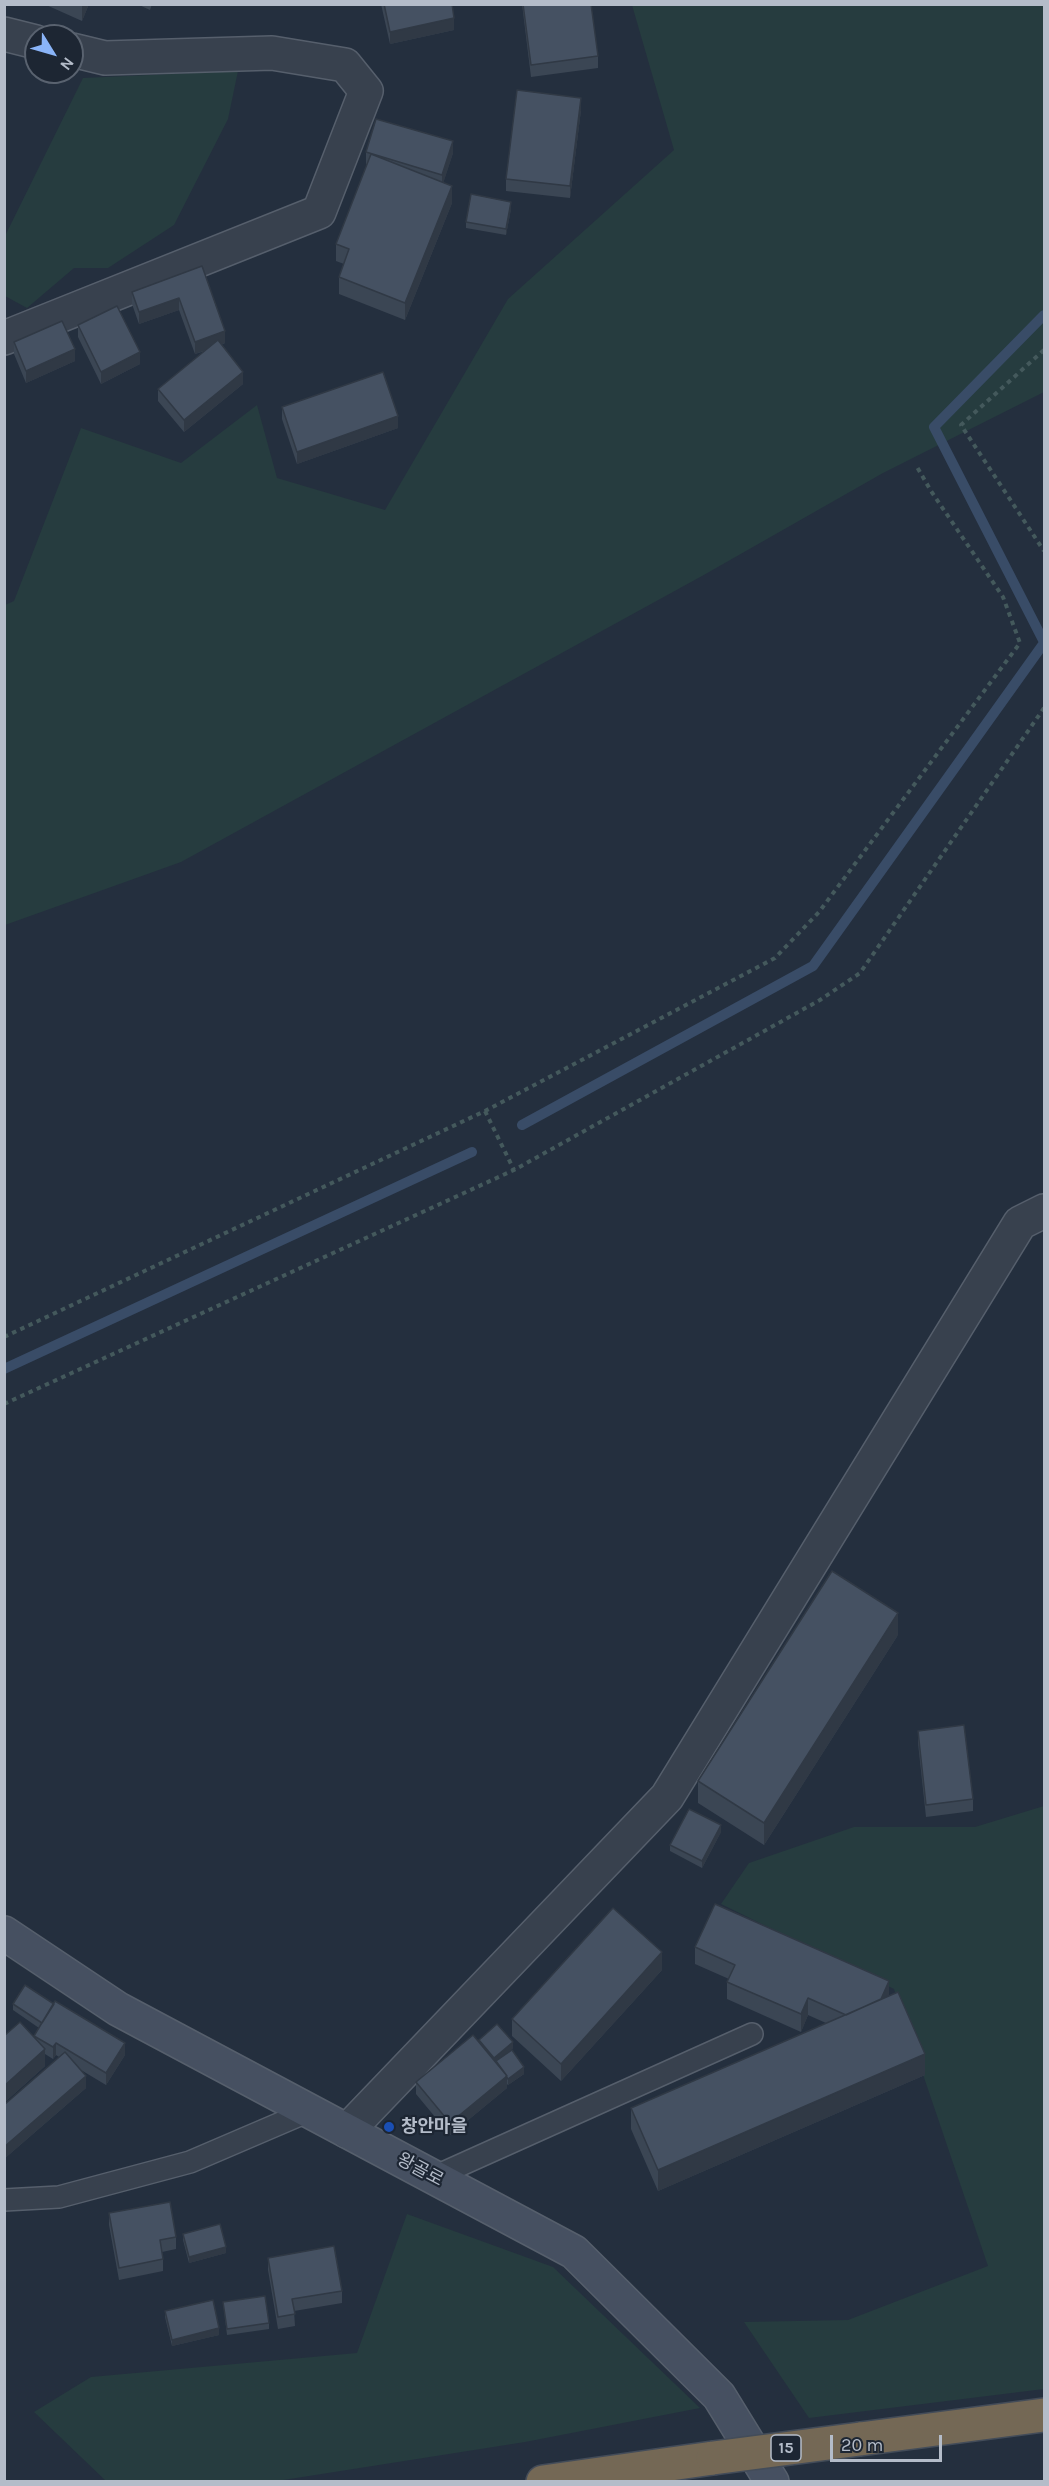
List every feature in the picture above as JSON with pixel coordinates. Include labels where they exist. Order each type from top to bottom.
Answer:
[{"type":"highway","name":"15","points":[[543,2481],[1044,2415]]},
{"type":"main road","name":"왕골로","points":[[4,1933],[118,2009],[574,2252],[719,2396],[772,2481]]},
{"type":"street","points":[[4,34],[24,39]]},
{"type":"street","points":[[4,338],[320,212],[366,91],[345,65],[272,53],[105,58],[84,53]]},
{"type":"street","points":[[347,2131],[667,1797],[1020,1223],[1044,1211]]},
{"type":"lane","points":[[434,2177],[752,2034]]},
{"type":"lane","points":[[4,2200],[59,2197],[190,2162],[309,2110]]},
{"type":"path","points":[[1044,350],[961,425],[1044,551]]},
{"type":"path","points":[[4,1337],[485,1111],[776,958],[819,912],[1020,643],[1003,597],[917,467]]},
{"type":"path","points":[[4,1404],[514,1170],[820,1000],[860,973],[1044,708]]},
{"type":"path","points":[[485,1111],[514,1170]]},
{"type":"green space","points":[[632,5],[1044,5],[1044,392],[883,473],[702,576],[181,862],[5,925],[5,605],[14,601],[81,428],[181,463],[257,405],[277,478],[385,510],[508,299],[674,150]]},
{"type":"green space","points":[[238,71],[228,119],[174,225],[108,268],[74,268],[27,308],[5,296],[5,236],[80,84],[84,84],[84,78]]},
{"type":"green space","points":[[1044,1806],[1044,2389],[809,2418],[744,2322],[848,2320],[988,2266],[894,1989],[721,1904],[749,1863],[854,1827],[975,1827]]},
{"type":"green space","points":[[407,2214],[553,2267],[700,2408],[525,2442],[277,2481],[106,2481],[34,2412],[91,2377],[357,2353]]},
{"type":"building","points":[[384,4],[452,4],[454,18],[390,32]]},
{"type":"building","points":[[523,4],[591,4],[598,56],[531,65]]},
{"type":"building","points":[[517,90],[581,98],[570,186],[506,179]]},
{"type":"building","points":[[376,119],[453,141],[442,175],[366,152]]},
{"type":"building","points":[[371,154],[452,186],[405,303],[339,277],[349,249],[336,244]]},
{"type":"building","points":[[471,194],[511,202],[506,229],[466,222]]},
{"type":"building","points":[[202,266],[225,331],[195,342],[179,298],[139,312],[132,292]]},
{"type":"building","points":[[117,306],[140,352],[101,372],[78,325]]},
{"type":"building","points":[[62,321],[75,349],[26,371],[14,342]]},
{"type":"building","points":[[218,340],[243,372],[184,420],[158,389]]},
{"type":"building","points":[[383,372],[398,416],[297,452],[282,407]]},
{"type":"building","points":[[832,1571],[898,1613],[764,1823],[698,1781]]},
{"type":"building","points":[[964,1725],[973,1799],[926,1805],[918,1731]]},
{"type":"building","points":[[689,1809],[721,1825],[702,1861],[670,1845]]},
{"type":"building","points":[[715,1904],[889,1981],[881,1999],[846,2015],[808,1998],[801,2014],[727,1982],[735,1965],[695,1947]]},
{"type":"building","points":[[613,1908],[662,1952],[561,2064],[512,2019]]},
{"type":"building","points":[[25,1985],[54,2004],[42,2023],[13,2004]]},
{"type":"building","points":[[898,1992],[925,2054],[658,2170],[631,2108]]},
{"type":"building","points":[[55,2001],[125,2043],[106,2073],[56,2043],[53,2047],[34,2036]]},
{"type":"building","points":[[20,2022],[45,2049],[4,2086],[4,2036]]},
{"type":"building","points":[[497,2024],[513,2042],[494,2058],[479,2040]]},
{"type":"building","points":[[473,2035],[507,2076],[450,2123],[416,2082]]},
{"type":"building","points":[[512,2050],[524,2067],[508,2079],[496,2061]]},
{"type":"building","points":[[65,2052],[86,2076],[4,2147],[4,2105]]},
{"type":"building","points":[[170,2202],[176,2237],[160,2240],[163,2259],[119,2268],[109,2213]]},
{"type":"building","points":[[220,2224],[226,2247],[189,2257],[183,2234]]},
{"type":"building","points":[[334,2246],[342,2291],[292,2299],[295,2314],[278,2317],[268,2258]]},
{"type":"building","points":[[265,2296],[269,2323],[227,2329],[223,2302]]},
{"type":"building","points":[[213,2300],[219,2328],[172,2340],[165,2311]]},
{"type":"waterway","points":[[1044,315],[934,427],[1044,642]]},
{"type":"waterway","points":[[522,1125],[813,966],[1044,643]]},
{"type":"waterway","points":[[4,1369],[472,1152]]},
{"type":"place","name":"창안마을","points":[[389,2127]]}]
